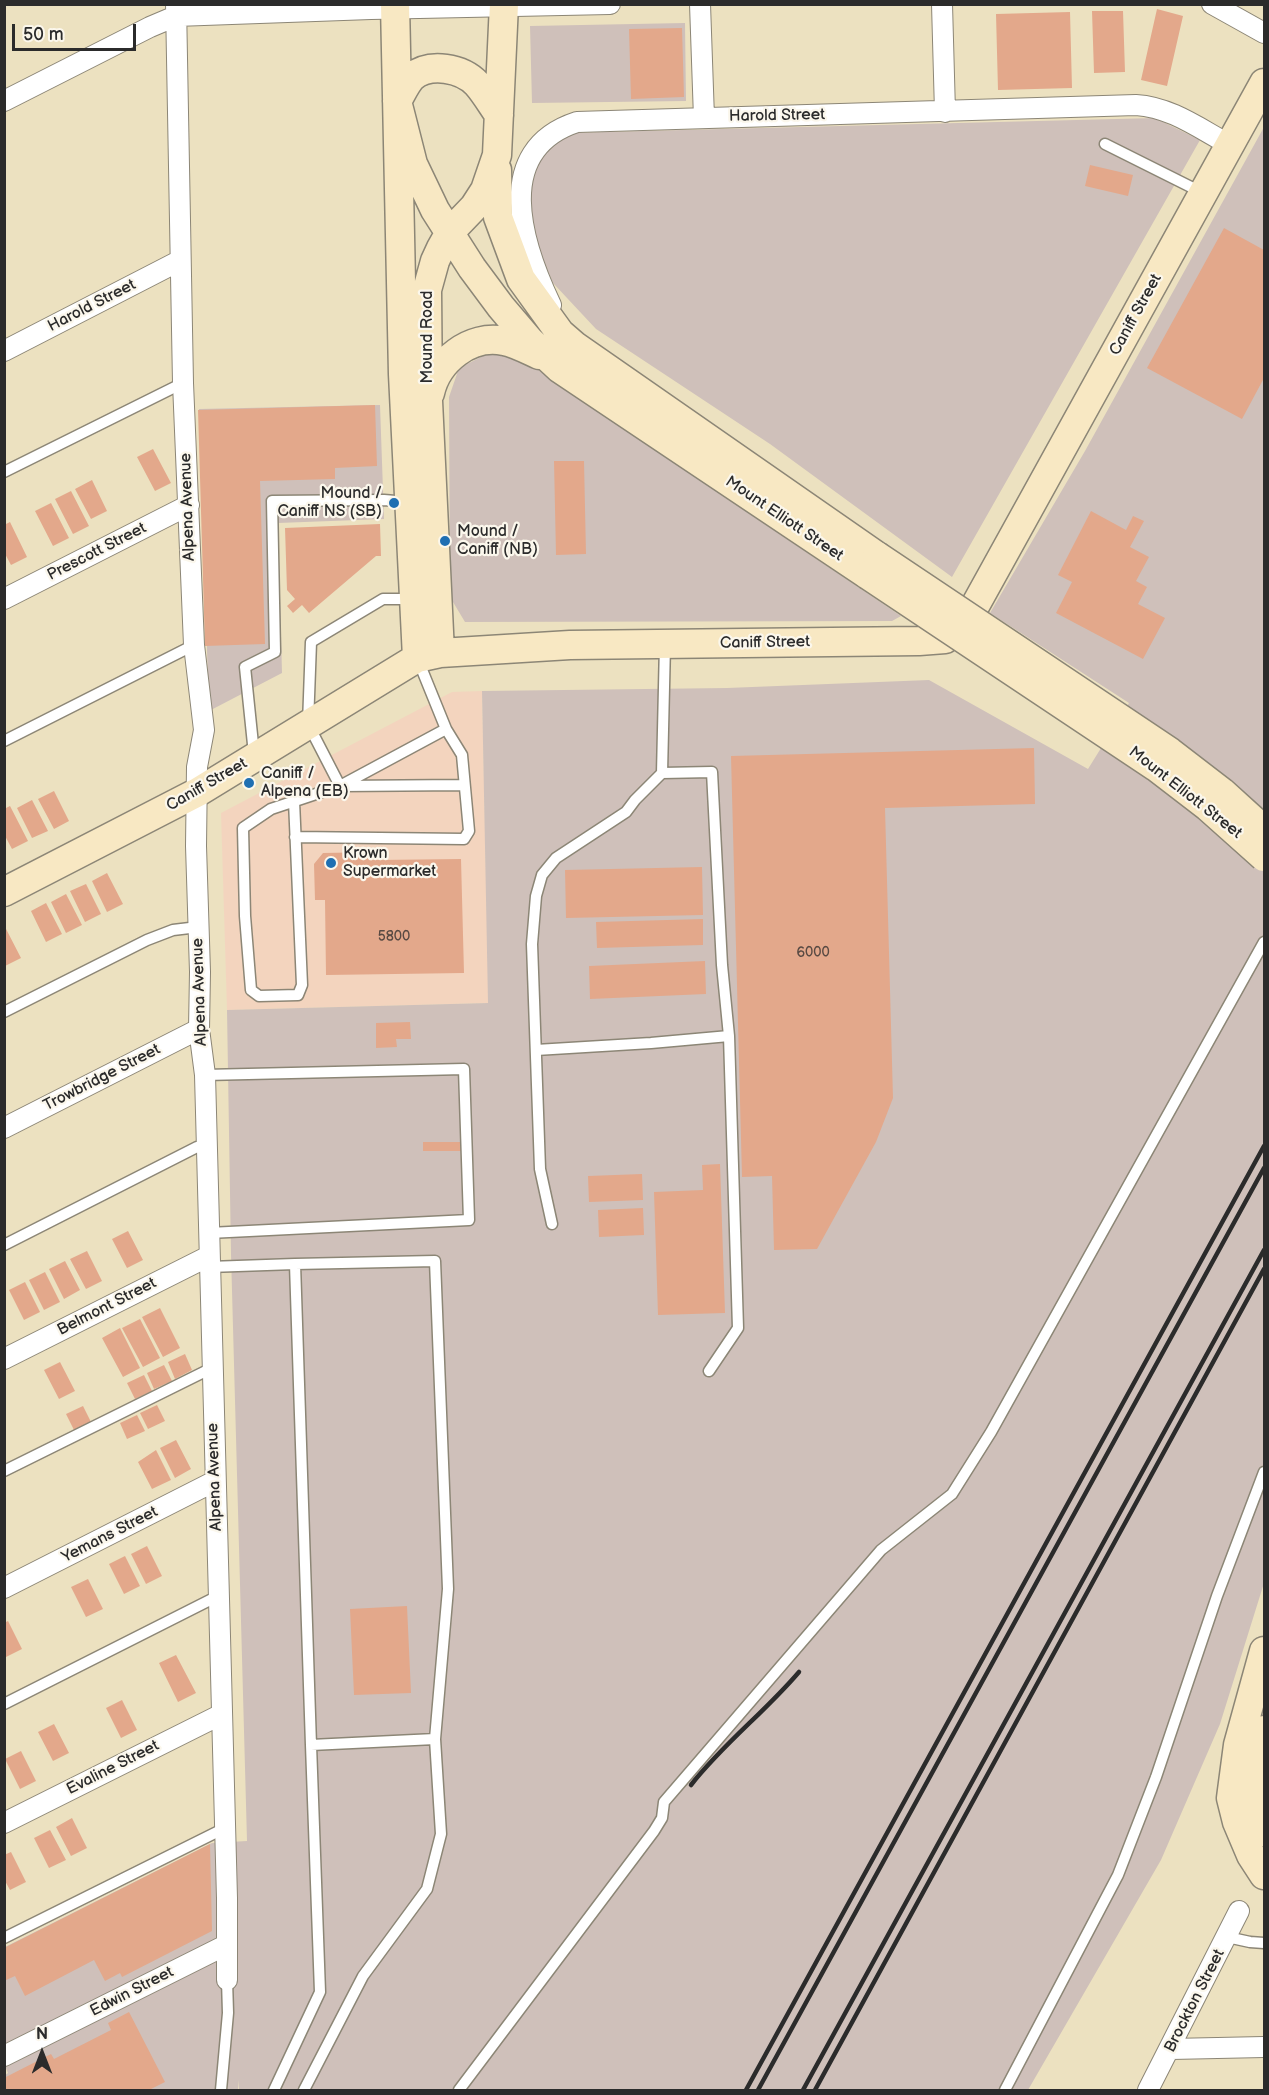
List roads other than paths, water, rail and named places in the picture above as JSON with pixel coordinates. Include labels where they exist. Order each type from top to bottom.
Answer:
[{"type":"street","points":[[4,101],[150,27],[176,10],[610,4]]},
{"type":"street","points":[[700,4],[704,118]]},
{"type":"street","points":[[942,4],[945,112]]},
{"type":"street","points":[[1212,4],[1264,33]]},
{"type":"street","name":"Mound Road","points":[[429,655],[427,290],[435,261],[450,232],[474,207],[485,190],[496,155],[504,6]]},
{"type":"street","name":"Mound Road","points":[[395,7],[403,374],[414,599],[429,655]]},
{"type":"street","name":"Alpena Avenue","points":[[176,10],[183,383],[194,645],[204,730],[197,766],[196,846],[201,972],[199,1029],[205,1075],[227,1980]]},
{"type":"street","points":[[397,101],[411,79],[425,70],[438,68],[459,72],[476,83],[499,115]]},
{"type":"street","name":"Caniff Street","points":[[4,892],[198,792],[308,724],[429,655],[570,645],[945,639],[967,618],[976,604],[1264,83]]},
{"type":"street","name":"Mount Elliott Street","points":[[397,101],[413,164],[435,210],[472,268],[530,341],[566,357],[872,565],[1156,767],[1208,807],[1264,857]]},
{"type":"street","name":"Harold Street","points":[[566,357],[557,319],[544,290],[526,236],[520,195],[523,174],[538,144],[549,134],[577,122],[1153,106],[1168,111],[1230,146]]},
{"type":"street","name":"Mount Elliott Street","points":[[496,155],[498,217],[521,279],[560,333],[566,357]]},
{"type":"street","name":"Harold Street","points":[[4,351],[179,261]]},
{"type":"street","points":[[428,401],[432,384],[443,365],[458,351],[477,343],[505,341],[536,354],[566,357]]},
{"type":"street","name":"Prescott Street","points":[[4,599],[189,505]]},
{"type":"street","name":"Mount Elliott Street","points":[[872,565],[1170,752],[1222,792],[1264,830]]},
{"type":"street","name":"Trowbridge Street","points":[[4,1128],[199,1029]]},
{"type":"street","name":"Belmont Street","points":[[4,1359],[209,1261]]},
{"type":"street","name":"Yemans Street","points":[[4,1588],[215,1481]]},
{"type":"street","points":[[1264,1651],[1238,1745],[1231,1798],[1237,1822],[1251,1855],[1264,1875]]},
{"type":"street","name":"Evaline Street","points":[[4,1823],[222,1714]]},
{"type":"street","points":[[1264,1730],[1254,1768],[1252,1789],[1264,1832]]},
{"type":"street","name":"Brockton Street","points":[[1148,2091],[1239,1911]]},
{"type":"street","name":"Edwin Street","points":[[4,2056],[226,1945]]},
{"type":"street","points":[[1171,2049],[1264,2047]]},
{"type":"lane","points":[[1105,144],[1204,193]]},
{"type":"lane","points":[[4,472],[183,383]]},
{"type":"lane","points":[[255,757],[245,667],[275,652],[273,501],[384,500],[409,502]]},
{"type":"lane","points":[[340,786],[308,724],[311,642],[383,599],[414,599]]},
{"type":"lane","points":[[662,774],[665,644]]},
{"type":"lane","points":[[4,741],[194,645]]},
{"type":"lane","points":[[295,837],[464,839],[469,831],[462,755],[446,729],[429,655]]},
{"type":"lane","points":[[294,801],[302,985],[298,995],[259,996],[251,990],[245,916],[243,828],[271,809],[294,801],[340,786],[446,729]]},
{"type":"lane","points":[[552,1224],[540,1169],[532,944],[536,896],[542,875],[556,858],[626,812],[662,774],[712,772],[722,965],[729,1036],[738,1328],[709,1371]]},
{"type":"lane","points":[[340,786],[464,785]]},
{"type":"lane","points":[[4,1012],[147,940],[173,930],[198,927]]},
{"type":"lane","points":[[459,2091],[654,1831],[662,1818],[664,1802],[880,1550],[952,1494],[991,1432],[1264,942]]},
{"type":"lane","points":[[536,1050],[729,1036]]},
{"type":"lane","points":[[205,1075],[464,1070],[469,1220],[208,1233]]},
{"type":"lane","points":[[4,1245],[197,1147],[206,1146]]},
{"type":"lane","points":[[209,1261],[295,1264],[435,1261],[448,1589],[435,1739],[441,1834],[427,1889],[363,1976],[304,2091]]},
{"type":"lane","points":[[274,2091],[320,1992],[295,1264]]},
{"type":"lane","points":[[4,1471],[212,1368]]},
{"type":"lane","points":[[1005,2091],[1118,1875],[1156,1777],[1217,1596],[1264,1472]]},
{"type":"lane","points":[[4,1704],[218,1596]]},
{"type":"lane","points":[[311,1745],[435,1739]]},
{"type":"lane","points":[[4,1938],[225,1828]]},
{"type":"lane","points":[[1227,1937],[1264,1943]]},
{"type":"lane","points":[[221,2091],[228,2013],[227,1980]]},
{"type":"railway","points":[[746,2090],[1264,1146]]},
{"type":"railway","points":[[758,2090],[1264,1168]]},
{"type":"railway","points":[[803,2090],[1264,1250]]},
{"type":"railway","points":[[815,2090],[1264,1269]]},
{"type":"railway","points":[[691,1785],[799,1672]]},
{"type":"place","name":"Mound / Caniff NS (SB)","points":[[394,503]]},
{"type":"place","name":"Mound / Caniff (NB)","points":[[445,541]]},
{"type":"place","name":"Caniff / Alpena (EB)","points":[[249,783]]},
{"type":"place","name":"Krown Supermarket","points":[[331,863]]}]
